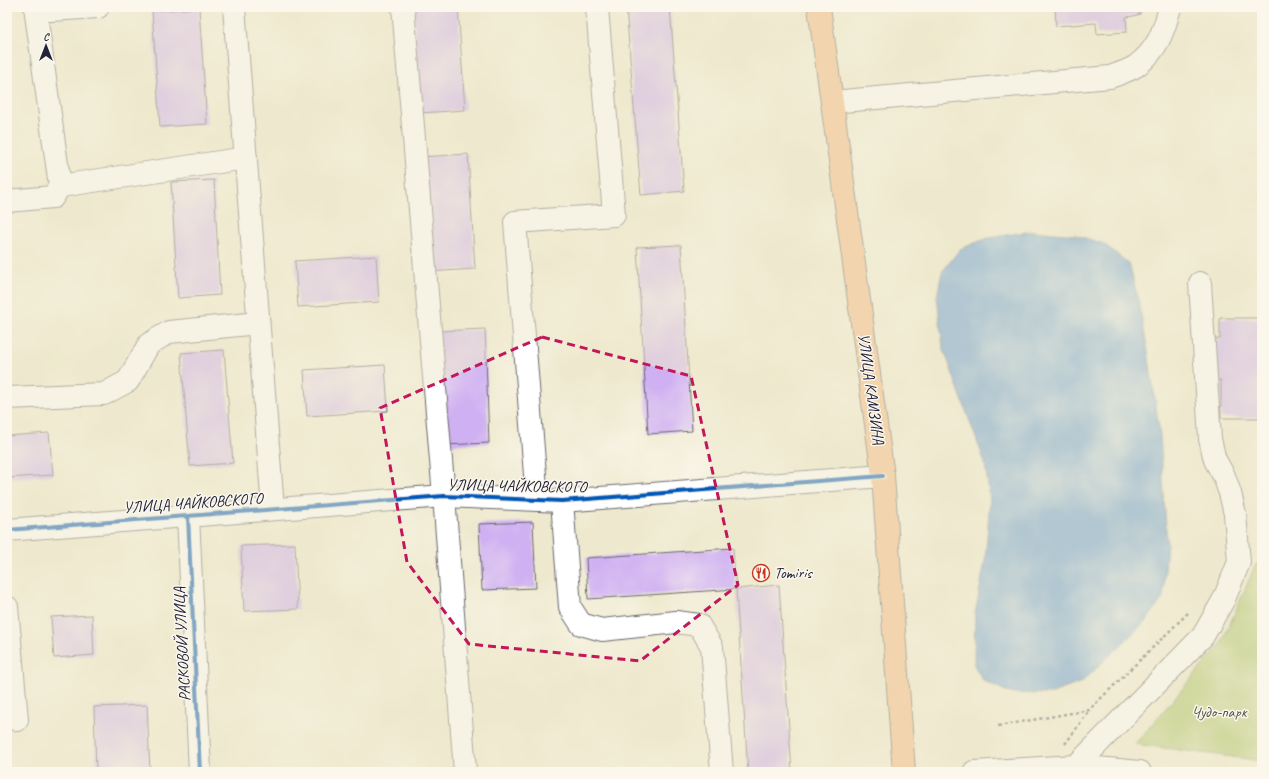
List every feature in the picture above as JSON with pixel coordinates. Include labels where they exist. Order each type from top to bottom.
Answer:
[{"type":"main road","name":"УЛИЦА КАМЗИНА","points":[[819,7],[883,476],[904,772]]},
{"type":"street","points":[[7,201],[53,197],[60,186],[35,9],[98,7]]},
{"type":"street","points":[[234,7],[273,509]]},
{"type":"street","points":[[403,7],[444,496],[465,772]]},
{"type":"street","points":[[537,500],[515,222],[614,215],[597,7]]},
{"type":"street","points":[[832,102],[1110,77],[1135,66],[1154,49],[1165,26],[1170,7]]},
{"type":"street","points":[[60,186],[246,158]]},
{"type":"street","points":[[1076,766],[1203,636],[1224,599],[1239,562],[1235,514],[1230,493],[1224,476],[1215,460],[1210,439],[1200,283]]},
{"type":"street","points":[[7,398],[104,394],[128,381],[149,344],[170,332],[258,323]]},
{"type":"street","name":"УЛИЦА ЧАЙКОВСКОГО","points":[[7,530],[444,496],[562,501],[883,476]]},
{"type":"street","points":[[562,501],[570,607],[581,624],[602,630],[676,622],[699,625],[712,647],[722,772]]},
{"type":"street","name":"РАСКОВОЙ УЛИЦА","points":[[188,516],[200,772]]},
{"type":"street","points":[[7,607],[17,720]]},
{"type":"street","points":[[974,772],[1076,766],[1140,772]]},
{"type":"path","points":[[998,726],[1089,710],[1191,611]]},
{"type":"highlighted area","points":[[542,337],[691,376],[738,585],[640,661],[469,644],[407,562],[380,408]]},
{"type":"green space","name":"Чудо-парк","points":[[1262,563],[1262,761],[1135,744],[1221,644],[1256,564]]},
{"type":"water","points":[[1032,231],[1076,235],[1104,244],[1129,264],[1139,303],[1148,352],[1160,435],[1167,543],[1163,598],[1147,620],[1082,682],[1050,694],[1010,693],[983,680],[974,665],[975,614],[985,562],[990,500],[985,463],[943,347],[937,297],[942,272],[960,249],[988,238]]},
{"type":"building","points":[[413,7],[458,7],[465,110],[420,113]]},
{"type":"building","points":[[626,7],[670,7],[684,191],[641,195]]},
{"type":"building","points":[[1055,7],[1141,7],[1140,14],[1126,17],[1127,32],[1097,34],[1096,23],[1056,26]]},
{"type":"building","points":[[199,8],[207,124],[160,127],[152,11]]},
{"type":"building","points":[[468,154],[475,269],[428,272],[420,157]]},
{"type":"building","points":[[214,180],[220,295],[178,298],[171,182]]},
{"type":"building","points":[[681,245],[692,431],[648,434],[637,247]]},
{"type":"building","points":[[376,256],[379,302],[298,307],[295,261]]},
{"type":"building","points":[[1220,318],[1262,318],[1262,418],[1221,418],[1221,380],[1213,380],[1213,339],[1220,339]]},
{"type":"building","points":[[485,329],[489,443],[443,445],[438,331]]},
{"type":"building","points":[[224,350],[233,463],[190,466],[181,353]]},
{"type":"building","points":[[385,365],[388,411],[307,416],[304,370]]},
{"type":"building","points":[[49,433],[53,475],[7,478],[7,436]]},
{"type":"building","points":[[533,522],[536,588],[482,590],[479,524]]},
{"type":"building","points":[[295,544],[298,609],[244,611],[241,546]]},
{"type":"building","points":[[733,548],[736,589],[588,599],[586,558]]},
{"type":"building","points":[[779,585],[792,772],[748,772],[736,589]]},
{"type":"building","points":[[92,615],[94,655],[54,658],[51,617]]},
{"type":"building","points":[[147,705],[150,771],[96,772],[94,707]]},
{"type":"cycle path","points":[[7,530],[444,496],[562,501],[883,476]]},
{"type":"cycle path","points":[[188,516],[200,772]]},
{"type":"place","name":"Tomiris","points":[[761,573]]}]
